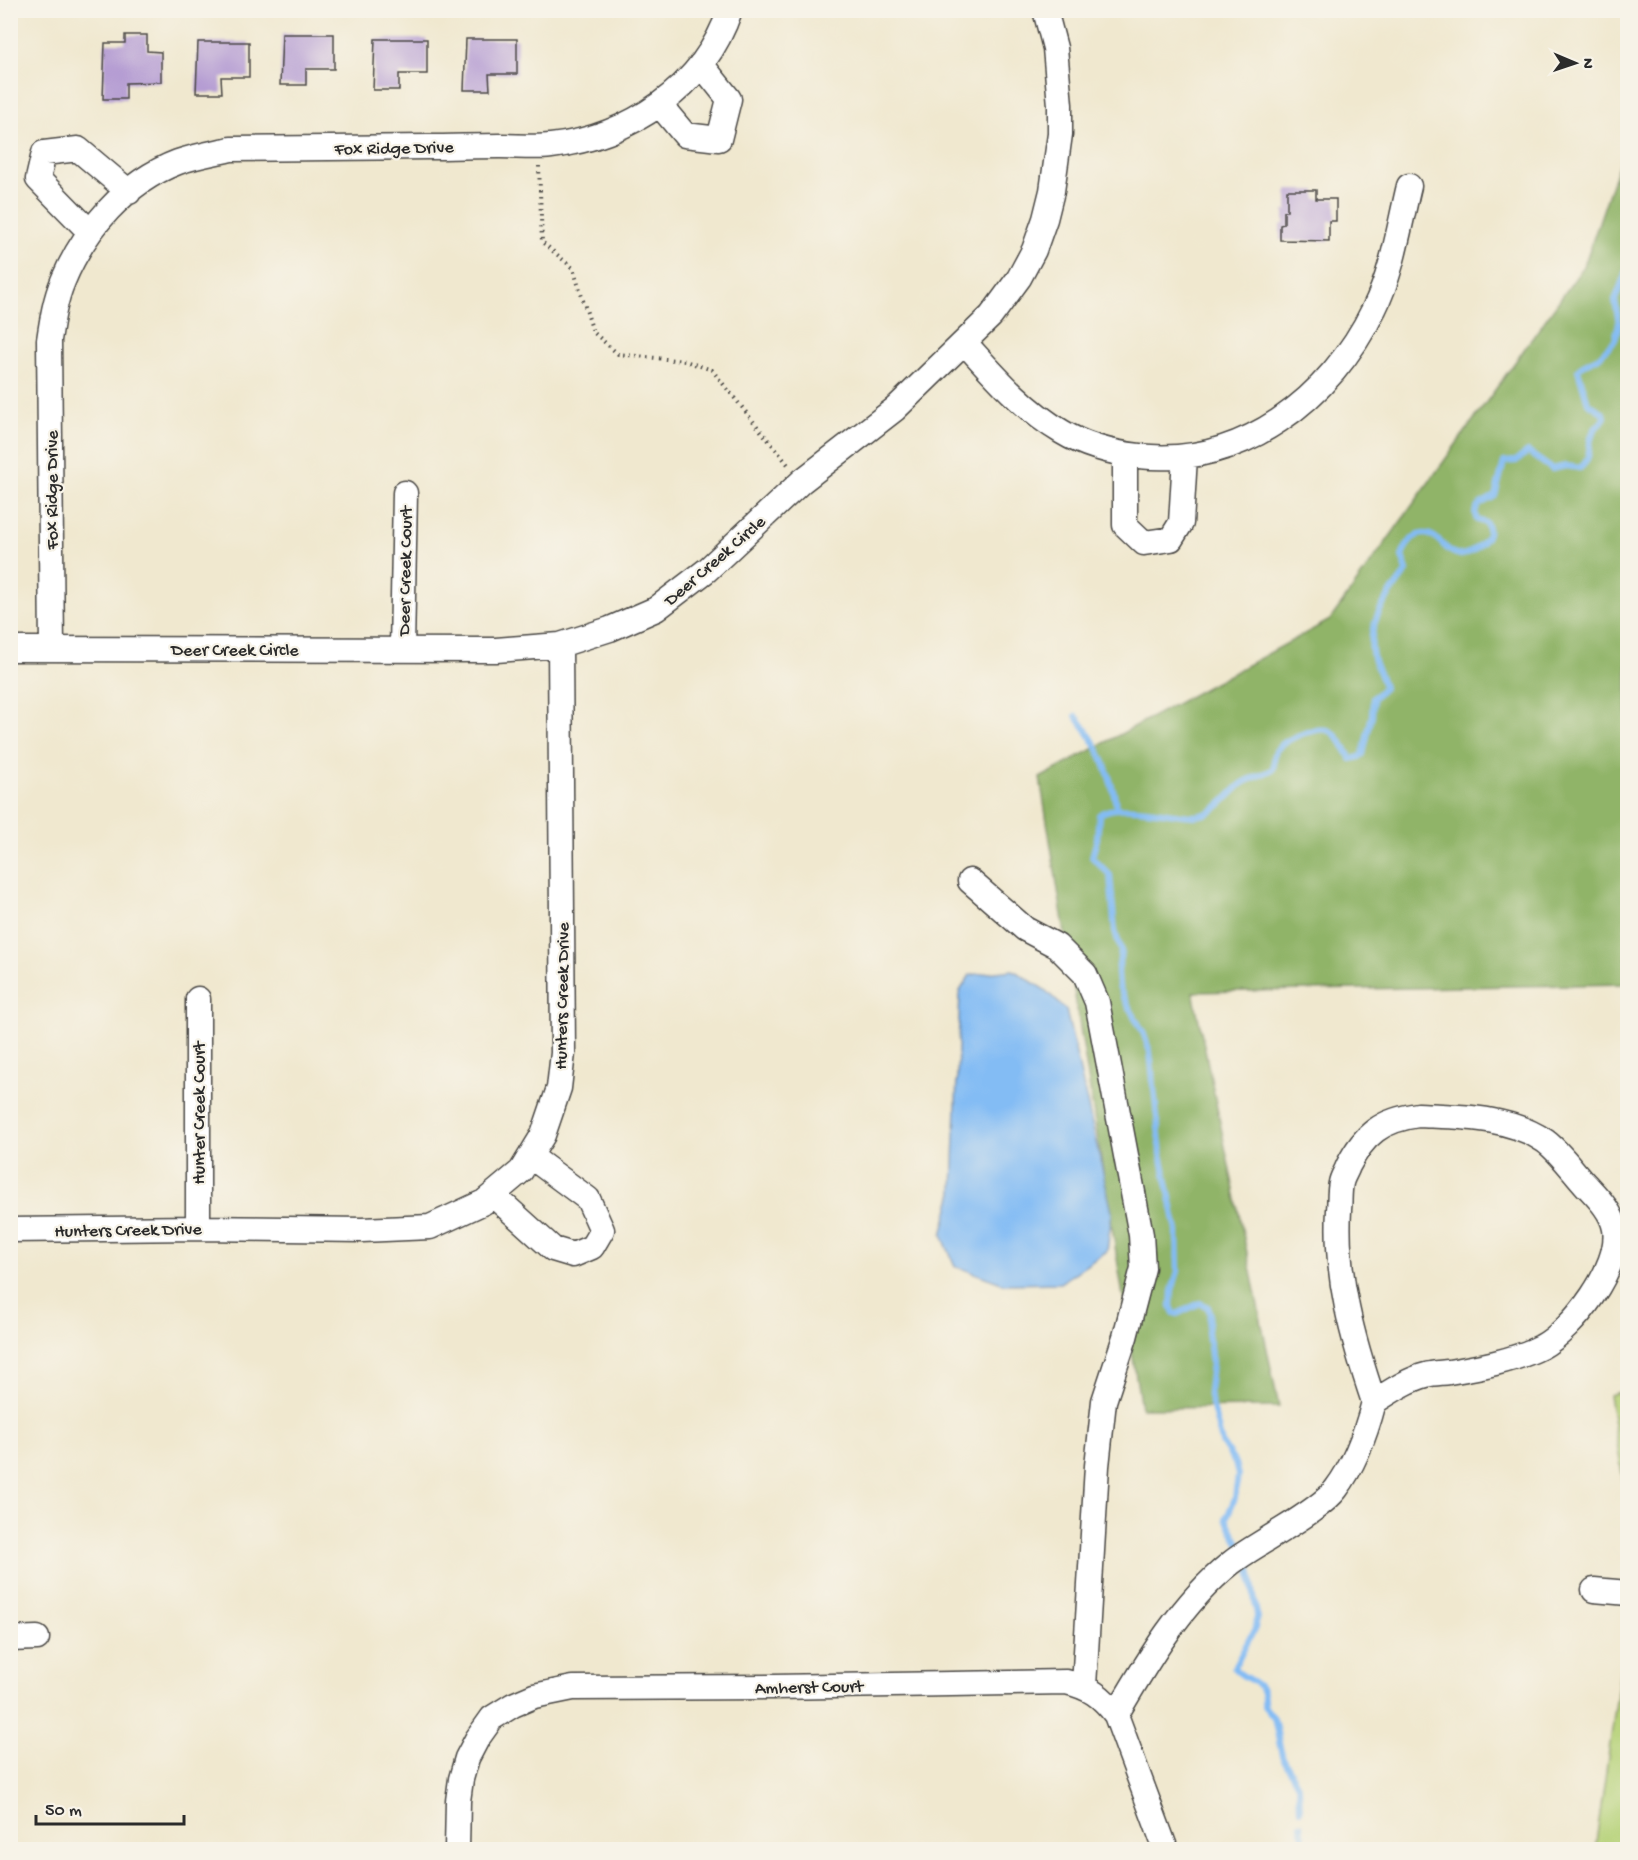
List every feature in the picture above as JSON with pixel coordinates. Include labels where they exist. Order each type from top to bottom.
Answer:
[{"type":"street","name":"Fox Ridge Drive","points":[[52,649],[49,340],[62,283],[74,256],[108,210],[153,175],[176,163],[231,149],[538,147],[581,141],[610,132],[660,105],[681,87],[701,64],[716,41],[730,10]]},
{"type":"street","name":"Deer Creek Circle","points":[[10,650],[496,650],[560,645],[610,629],[656,609],[707,570],[802,481],[895,408],[991,316],[1019,278],[1034,250],[1050,201],[1057,163],[1060,105],[1054,48],[1045,10]]},
{"type":"street","points":[[660,105],[685,135],[719,139],[729,99],[701,64]]},
{"type":"street","points":[[90,232],[38,179],[44,153],[78,149],[129,192]]},
{"type":"street","points":[[965,343],[1007,390],[1041,419],[1083,442],[1125,454],[1153,458],[1185,457],[1216,451],[1256,435],[1290,414],[1326,382],[1354,345],[1374,308],[1387,277],[1409,186]]},
{"type":"street","points":[[1125,454],[1125,525],[1144,543],[1172,539],[1181,523],[1185,457]]},
{"type":"street","name":"Deer Creek Court","points":[[402,649],[405,493]]},
{"type":"street","name":"Hunters Creek Drive","points":[[10,1230],[198,1228],[362,1230],[430,1227],[484,1203],[521,1171],[543,1135],[559,1088],[563,1053],[560,645]]},
{"type":"street","points":[[970,881],[1025,929],[1057,946],[1085,974],[1097,1002],[1141,1235],[1143,1268],[1125,1337],[1104,1401],[1097,1466],[1084,1686],[1102,1698],[1116,1715],[1166,1850]]},
{"type":"street","name":"Hunter Creek Court","points":[[198,999],[198,1228]]},
{"type":"street","points":[[1116,1715],[1156,1648],[1197,1596],[1232,1562],[1305,1515],[1335,1491],[1366,1432],[1374,1402],[1354,1341],[1342,1281],[1338,1226],[1341,1182],[1358,1147],[1382,1126],[1398,1118],[1418,1115],[1465,1118],[1515,1125],[1546,1142],[1595,1195],[1608,1212],[1615,1228],[1615,1250],[1606,1275],[1590,1300],[1568,1325],[1542,1347],[1510,1359],[1425,1375],[1400,1386],[1374,1402]]},
{"type":"street","points":[[493,1195],[553,1249],[573,1255],[592,1247],[602,1230],[588,1198],[531,1156]]},
{"type":"street","points":[[1593,1590],[1628,1593]]},
{"type":"street","points":[[10,1639],[38,1638]]},
{"type":"street","name":"Amherst Court","points":[[457,1850],[458,1801],[467,1758],[477,1738],[492,1718],[534,1696],[573,1688],[774,1687],[982,1682],[1066,1682],[1084,1686]]},
{"type":"path","points":[[538,147],[542,242],[573,268],[593,332],[618,354],[685,361],[712,370],[802,481]]},
{"type":"green space","points":[[1627,140],[1627,984],[1193,992],[1279,1407],[1141,1408],[1040,778],[1330,620],[1584,266]]},
{"type":"green space","points":[[1628,1390],[1627,1503],[1609,1395]]},
{"type":"green space","points":[[1627,1624],[1627,1840],[1607,1849],[1595,1849]]},
{"type":"water","points":[[1013,970],[1045,990],[1066,1010],[1112,1212],[1107,1251],[1060,1283],[1004,1284],[955,1266],[942,1235],[953,1192],[960,991],[970,975]]},
{"type":"building","points":[[282,34],[334,34],[334,69],[306,69],[306,85],[280,85]]},
{"type":"building","points":[[125,35],[147,35],[147,51],[161,52],[161,82],[126,83],[126,99],[103,99],[105,43],[125,43]]},
{"type":"building","points":[[375,39],[427,39],[427,74],[399,74],[399,90],[373,90]]},
{"type":"building","points":[[466,39],[517,39],[517,74],[489,74],[490,90],[464,90]]},
{"type":"building","points":[[198,42],[249,42],[249,77],[221,77],[222,93],[196,93]]},
{"type":"building","points":[[1287,190],[1316,190],[1316,199],[1336,199],[1336,221],[1329,221],[1329,241],[1280,240],[1280,225],[1284,224],[1284,211],[1287,211]]},
{"type":"waterway","points":[[1241,1547],[1226,1519],[1235,1498],[1238,1475],[1235,1463],[1222,1443],[1209,1392],[1212,1362],[1208,1332],[1210,1313],[1208,1307],[1200,1303],[1177,1314],[1171,1306],[1172,1291],[1178,1271],[1177,1231],[1161,1154],[1150,1052],[1143,1032],[1119,986],[1121,951],[1115,931],[1110,875],[1092,857],[1097,839],[1099,815],[1118,809],[1203,815],[1216,808],[1243,783],[1273,769],[1275,753],[1280,746],[1311,731],[1332,732],[1351,759],[1363,754],[1372,715],[1373,698],[1384,688],[1373,657],[1372,632],[1380,611],[1407,571],[1402,556],[1406,546],[1416,536],[1426,534],[1436,538],[1449,550],[1460,555],[1477,547],[1487,536],[1488,527],[1486,523],[1477,520],[1475,510],[1495,496],[1504,462],[1516,461],[1528,452],[1552,469],[1566,466],[1580,468],[1584,464],[1587,460],[1593,432],[1605,417],[1602,412],[1588,403],[1578,370],[1599,357],[1615,340],[1619,323],[1615,300],[1628,267]]},
{"type":"waterway","points":[[1076,716],[1103,759],[1117,808]]},
{"type":"waterway","points":[[1249,1562],[1257,1616],[1255,1628],[1234,1668],[1259,1685],[1262,1690],[1264,1706],[1274,1718],[1282,1756],[1299,1787],[1300,1810]]},
{"type":"waterway","points":[[1301,1825],[1303,1838]]}]
